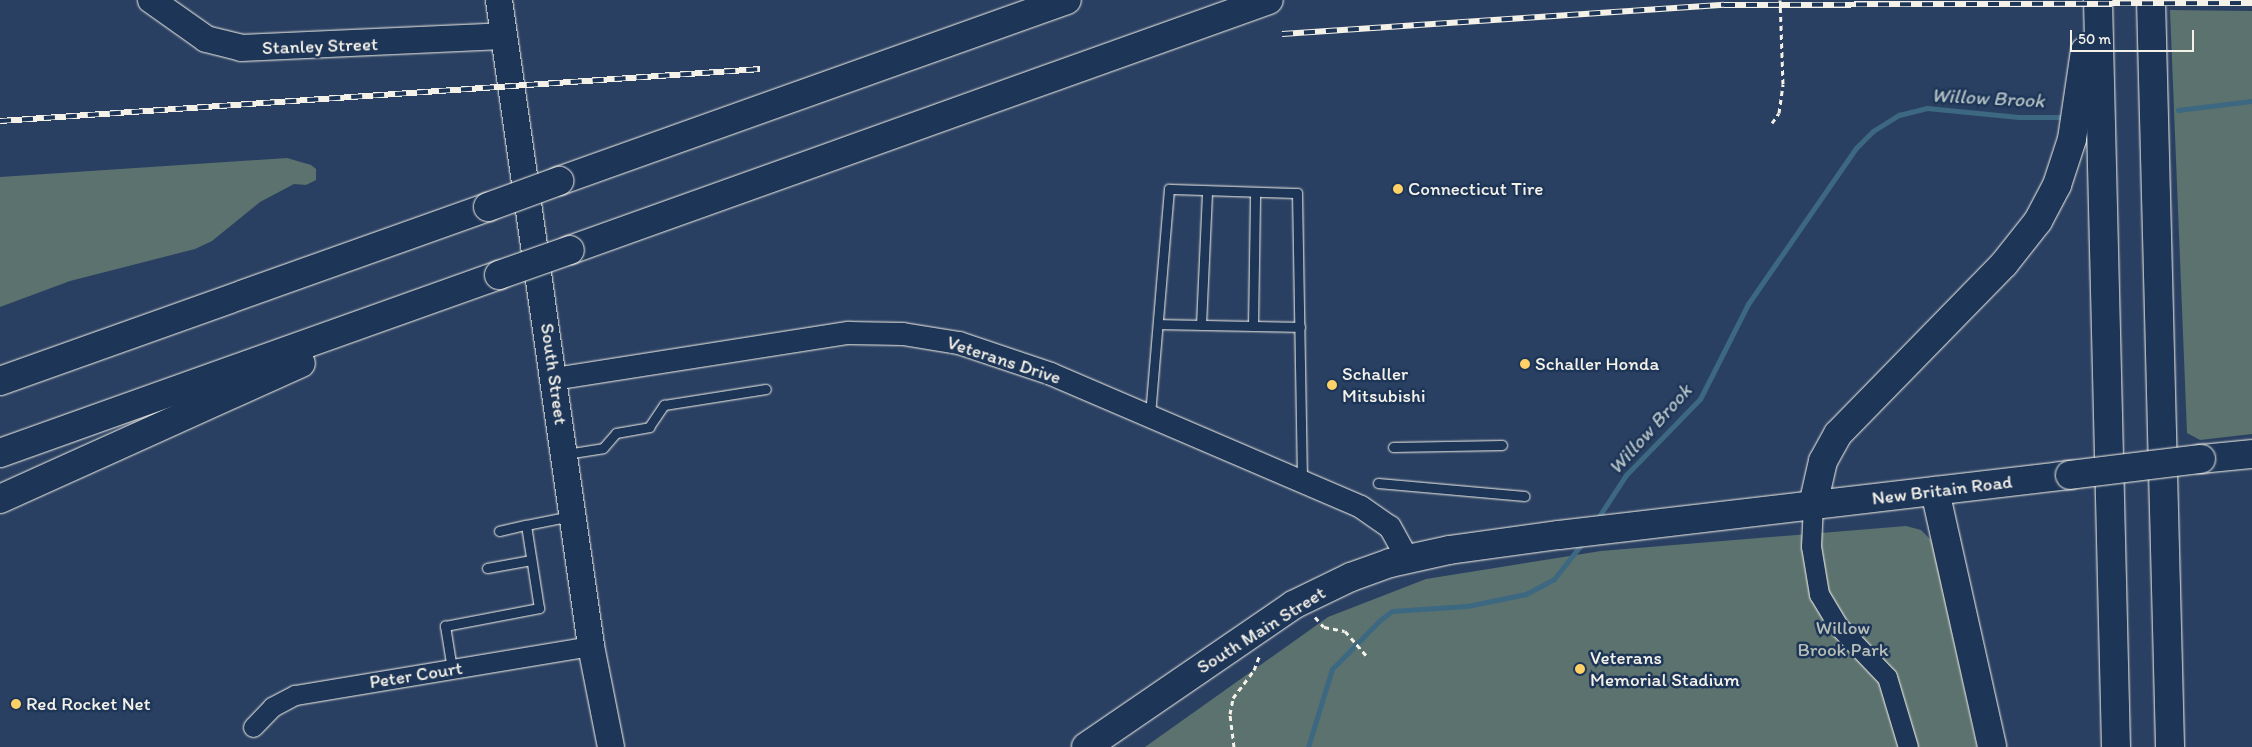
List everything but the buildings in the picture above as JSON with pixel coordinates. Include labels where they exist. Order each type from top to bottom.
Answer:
[{"type":"main road","name":"Stanley Street","points":[[151,0],[206,39],[241,48],[503,36]]},
{"type":"main road","name":"South Street","points":[[499,0],[566,454],[591,646],[612,747]]},
{"type":"main road","points":[[0,381],[1067,0]]},
{"type":"main road","points":[[0,453],[1269,0]]},
{"type":"main road","points":[[1813,504],[1823,461],[1838,434],[2004,264],[2046,207],[2064,167],[2074,130],[2091,0]]},
{"type":"main road","points":[[2098,0],[2116,747]]},
{"type":"main road","points":[[2151,0],[2172,739]]},
{"type":"main road","points":[[0,499],[334,348],[387,315]]},
{"type":"main road","points":[[0,370],[43,366]]},
{"type":"main road","name":"New Britain Road","points":[[1620,527],[2252,454]]},
{"type":"main road","points":[[1935,491],[1992,747]]},
{"type":"main road","name":"South Main Street","points":[[1086,747],[1293,605],[1359,573],[1407,558],[1620,527]]},
{"type":"street","name":"Veterans Drive","points":[[554,378],[823,336],[903,334],[985,350],[1150,416],[1302,480],[1377,516],[1400,541],[1407,558]]},
{"type":"street","points":[[1813,504],[1811,546],[1819,594],[1839,626],[1887,676],[1908,747]]},
{"type":"street","name":"Peter Court","points":[[253,727],[277,703],[295,695],[591,646]]},
{"type":"lane","points":[[1150,416],[1169,189],[1297,193],[1302,480]]},
{"type":"lane","points":[[1202,325],[1207,191]]},
{"type":"lane","points":[[1253,326],[1255,192]]},
{"type":"lane","points":[[1159,324],[1300,327]]},
{"type":"lane","points":[[566,454],[603,448],[616,433],[649,427],[664,405],[766,390]]},
{"type":"lane","points":[[1393,447],[1502,445]]},
{"type":"lane","points":[[1378,483],[1524,496]]},
{"type":"lane","points":[[499,531],[573,516]]},
{"type":"lane","points":[[452,669],[445,626],[539,608],[526,525]]},
{"type":"lane","points":[[488,568],[531,560]]},
{"type":"path","points":[[1772,123],[1779,113],[1783,84],[1780,0]]},
{"type":"path","points":[[1311,612],[1324,627],[1348,634],[1368,657]]},
{"type":"path","points":[[1234,747],[1230,714],[1233,698],[1254,670],[1260,654]]},
{"type":"green space","points":[[2170,10],[2252,11],[2252,434],[2200,440],[2187,433]]},
{"type":"green space","points":[[287,158],[311,165],[316,169],[316,180],[306,185],[294,184],[260,202],[212,241],[195,249],[70,281],[0,307],[0,177]]},
{"type":"green space","name":"Willow Brook Park","points":[[1906,526],[1921,530],[1932,541],[1977,747],[1145,747],[1328,617],[1426,579],[1601,551]]},
{"type":"waterway","name":"Willow Brook","points":[[2178,110],[2252,101]]},
{"type":"waterway","name":"Willow Brook","points":[[1596,521],[1626,475],[1700,399],[1748,304],[1856,148],[1873,131],[1899,115],[1927,108],[2019,117],[2061,117]]},
{"type":"waterway","name":"Willow Brook","points":[[1308,747],[1332,669],[1379,621],[1392,611],[1467,606],[1526,594],[1554,579],[1584,541]]},
{"type":"railway","points":[[1282,34],[1724,5],[2252,3]]},
{"type":"railway","points":[[0,121],[760,69]]},
{"type":"place","name":"Connecticut Tire","points":[[1398,189]]},
{"type":"place","name":"Schaller Honda","points":[[1525,364]]},
{"type":"place","name":"Schaller Mitsubishi","points":[[1332,385]]},
{"type":"place","name":"Veterans Memorial Stadium","points":[[1580,669]]},
{"type":"place","name":"Red Rocket Net","points":[[16,704]]}]
